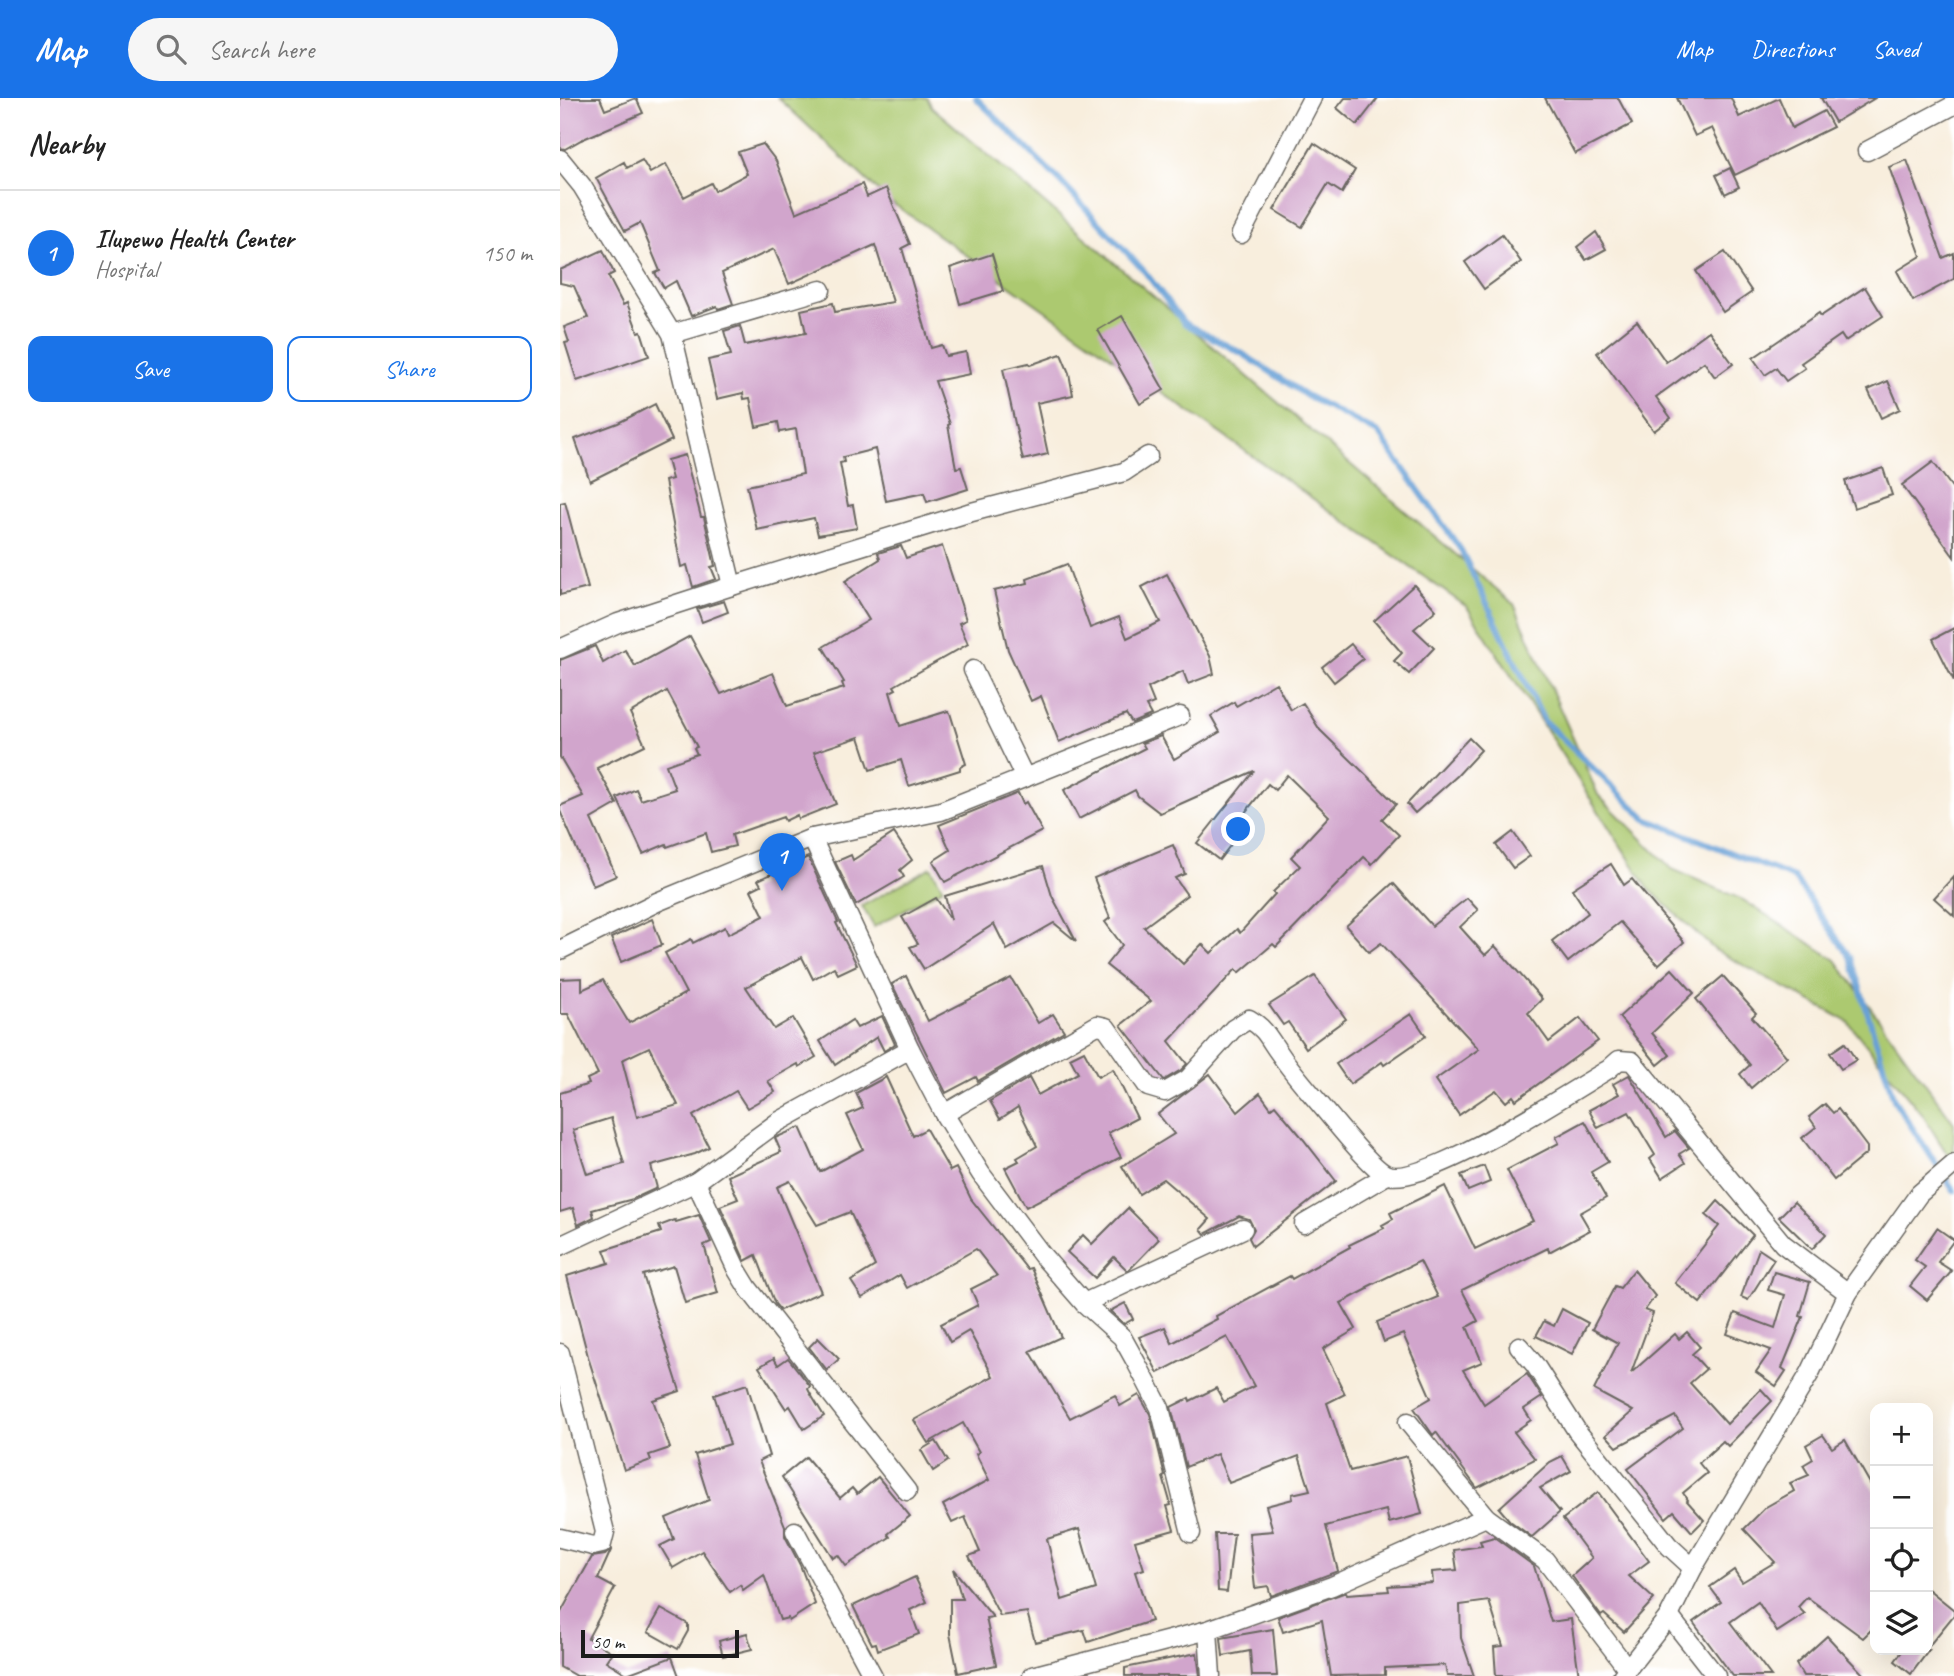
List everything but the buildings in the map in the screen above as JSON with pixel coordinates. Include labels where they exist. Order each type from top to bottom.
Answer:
[{"type":"street","points":[[1241,234],[1312,98]]},
{"type":"street","points":[[1867,151],[1954,105]]},
{"type":"street","points":[[560,159],[582,186],[672,334],[732,586]]},
{"type":"street","points":[[672,334],[821,290]]},
{"type":"street","points":[[560,649],[618,623],[732,586],[968,513],[1124,472],[1148,456]]},
{"type":"street","points":[[973,670],[1025,778]]},
{"type":"street","points":[[560,950],[657,902],[812,838],[941,811],[1180,716]]},
{"type":"street","points":[[812,838],[910,1049],[944,1114],[981,1174],[1042,1255],[1084,1303],[1122,1337],[1160,1408],[1191,1533]]},
{"type":"street","points":[[944,1114],[1102,1025],[1148,1087],[1165,1093],[1188,1079],[1233,1029],[1249,1019],[1263,1027],[1279,1054],[1304,1085],[1370,1162],[1387,1175]]},
{"type":"street","points":[[560,1246],[696,1182],[778,1122],[910,1049]]},
{"type":"street","points":[[1304,1224],[1387,1175],[1411,1175],[1531,1119],[1619,1060],[1632,1061],[1783,1244],[1848,1293]]},
{"type":"street","points":[[1408,1422],[1486,1517],[1545,1560],[1624,1672],[1669,1616],[1693,1568],[1810,1373],[1848,1293],[1919,1194],[1954,1164]]},
{"type":"street","points":[[696,1182],[737,1270],[748,1287],[907,1491]]},
{"type":"street","points":[[1084,1303],[1243,1229]]},
{"type":"street","points":[[1519,1346],[1535,1365],[1577,1431],[1670,1546],[1693,1568]]},
{"type":"street","points":[[560,1353],[606,1532],[602,1544],[593,1546],[560,1538]]},
{"type":"street","points":[[1031,1676],[1208,1630],[1332,1586],[1486,1517]]},
{"type":"street","points":[[795,1531],[873,1676]]},
{"type":"street","points":[[1669,1616],[1716,1676]]},
{"type":"street","points":[[1208,1630],[1211,1676]]},
{"type":"green space","points":[[778,98],[927,98],[932,107],[1514,604],[1598,795],[1672,869],[1743,900],[1836,960],[1954,1123],[1954,1165],[1922,1114],[1847,1021],[1715,950],[1648,888],[1467,607],[888,200]]},
{"type":"green space","points":[[931,867],[943,888],[874,927],[862,906]]},
{"type":"waterway","points":[[976,98],[1060,181],[1145,272],[1184,323],[1243,354],[1307,396],[1378,433],[1461,550],[1544,721],[1646,819],[1794,878],[1851,958],[1894,1100],[1954,1191]]},
{"type":"place","name":"Ilupewo Health Center","points":[[782,891]]}]
